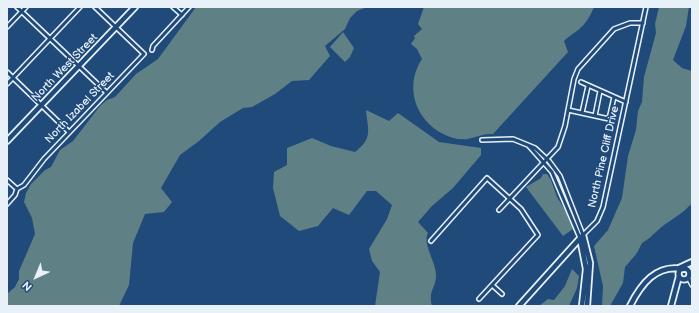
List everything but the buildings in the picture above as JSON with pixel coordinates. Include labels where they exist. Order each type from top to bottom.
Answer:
[{"type":"street","points":[[17,7],[107,93]]},
{"type":"street","points":[[7,27],[26,7]]},
{"type":"street","points":[[7,84],[80,7]]},
{"type":"street","points":[[95,7],[116,27]]},
{"type":"street","name":"North West Street","points":[[7,141],[135,7]]},
{"type":"street","points":[[173,7],[182,15]]},
{"type":"street","points":[[152,50],[153,46],[189,7]]},
{"type":"street","name":"North Pine Cliff Drive","points":[[519,306],[597,221],[603,207],[646,7]]},
{"type":"street","points":[[500,210],[558,147],[561,141],[578,69],[614,29],[630,23],[643,23]]},
{"type":"street","name":"North Izabel Street","points":[[7,204],[15,195],[17,189],[24,185],[44,159],[144,54],[116,27]]},
{"type":"street","points":[[7,72],[70,132]]},
{"type":"street","points":[[581,82],[626,102]]},
{"type":"street","points":[[582,113],[588,86]]},
{"type":"street","points":[[595,116],[600,91]]},
{"type":"street","points":[[568,110],[608,119],[614,97]]},
{"type":"street","points":[[482,140],[513,139],[535,148],[558,173],[582,236],[588,270],[587,306]]},
{"type":"street","points":[[431,241],[487,178],[511,198],[521,209],[538,235],[480,299]]},
{"type":"street","points":[[7,180],[17,189]]},
{"type":"street","points":[[671,306],[678,287],[692,263]]},
{"type":"street","points":[[679,276],[686,272],[692,263]]},
{"type":"street","points":[[630,306],[637,293],[652,276],[667,269],[686,272]]},
{"type":"street","points":[[667,269],[679,276]]},
{"type":"street","points":[[582,306],[588,270]]},
{"type":"street","points":[[679,276],[686,272]]},
{"type":"street","points":[[686,272],[692,285]]},
{"type":"street","points":[[678,287],[679,276]]},
{"type":"street","points":[[492,285],[502,294]]},
{"type":"green space","points":[[196,7],[367,7],[357,11],[350,18],[345,29],[325,46],[330,56],[309,80],[292,81],[275,94],[252,107],[243,108],[220,122],[199,141],[180,155],[161,188],[172,202],[164,212],[145,214],[133,243],[129,285],[119,306],[7,306],[7,294],[15,287],[19,279],[19,271],[35,234],[32,218],[24,202],[26,193],[31,184],[45,170],[51,167],[60,150],[73,141],[100,106],[107,100],[115,97],[136,74],[158,59]]},
{"type":"green space","points":[[424,7],[594,7],[584,25],[564,41],[568,52],[493,134],[458,139],[445,135],[433,128],[424,119],[414,96],[413,84],[416,71],[422,59],[417,49],[411,44],[415,38],[414,36],[422,29],[418,24]]},
{"type":"green space","points":[[659,7],[689,7],[686,26],[673,60],[682,68],[692,71],[692,203],[682,213],[642,243],[637,253],[625,267],[623,283],[610,306],[602,306],[603,286],[594,246],[608,230],[622,198],[628,156],[636,130],[638,111],[642,102],[644,77],[656,33],[655,24]]},
{"type":"green space","points":[[343,32],[354,48],[350,57],[345,62],[330,47]]},
{"type":"green space","points":[[366,110],[389,121],[398,113],[439,142],[481,148],[481,155],[453,188],[432,206],[418,222],[428,233],[427,242],[436,275],[431,296],[432,306],[375,306],[380,272],[372,261],[369,249],[387,219],[392,205],[376,191],[367,191],[349,215],[333,208],[318,226],[299,231],[280,216],[273,188],[274,172],[287,165],[287,148],[312,138],[331,146],[355,152],[361,147],[367,138],[368,129]]},
{"type":"green space","points":[[543,174],[547,174],[551,180],[557,197],[565,210],[573,229],[563,236],[526,187],[541,178]]},
{"type":"green space","points":[[572,269],[579,276],[577,288],[569,306],[539,306],[548,299],[554,300],[565,286]]}]
